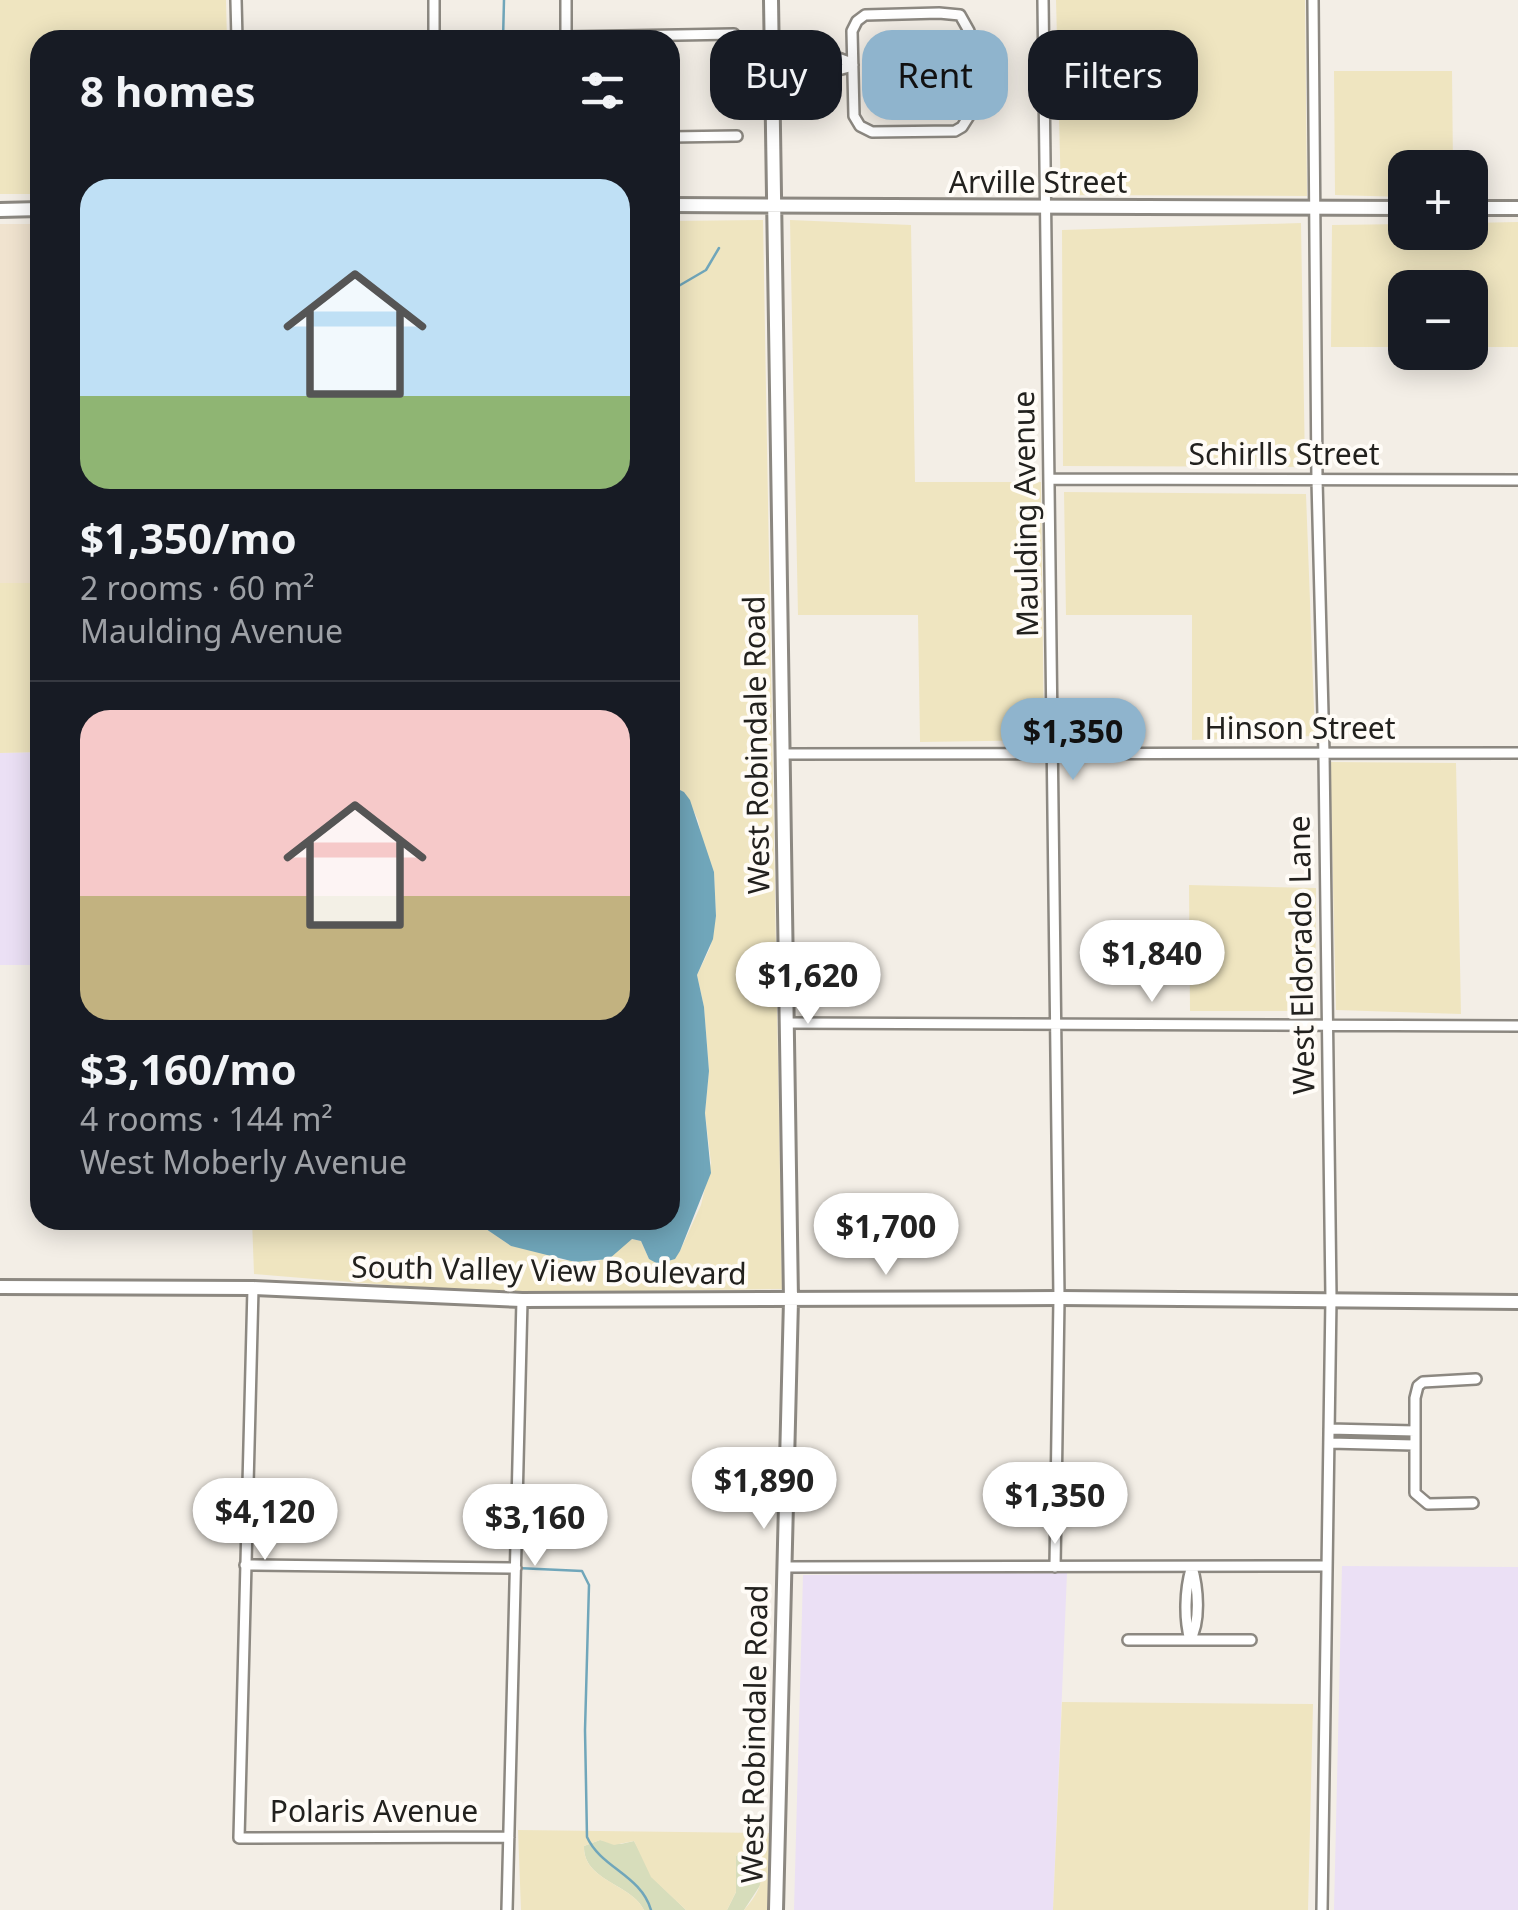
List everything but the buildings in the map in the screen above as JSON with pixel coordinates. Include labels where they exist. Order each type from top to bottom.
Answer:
[{"type":"street","points":[[236,0],[237,30]]},
{"type":"street","points":[[434,0],[434,30]]},
{"type":"street","points":[[566,0],[566,30]]},
{"type":"street","name":"West Robindale Road","points":[[771,0],[771,30]]},
{"type":"street","name":"Maulding Avenue","points":[[1043,0],[1059,1298],[1055,1567]]},
{"type":"street","name":"West Eldorado Lane","points":[[1313,0],[1331,1298],[1322,1910]]},
{"type":"street","points":[[864,14],[960,15],[969,31],[969,116],[962,128],[955,131],[872,132],[860,126],[854,116],[853,65],[852,31],[864,14]]},
{"type":"street","points":[[680,35],[710,35]]},
{"type":"street","points":[[842,58],[853,65]]},
{"type":"street","name":"West Robindale Road","points":[[774,120],[790,1300],[776,1910]]},
{"type":"street","points":[[680,137],[737,136]]},
{"type":"street","name":"Arville Street","points":[[680,206],[1388,208]]},
{"type":"street","points":[[1488,208],[1518,208]]},
{"type":"street","points":[[0,210],[30,210]]},
{"type":"street","name":"Schirlls Street","points":[[1051,479],[1518,480]]},
{"type":"street","name":"Hinson Street","points":[[782,754],[1518,753]]},
{"type":"street","points":[[786,1024],[1518,1026]]},
{"type":"street","name":"South Valley View Boulevard","points":[[0,1287],[254,1288],[522,1300],[1331,1298],[1518,1302]]},
{"type":"street","points":[[254,1288],[245,1565],[516,1568]]},
{"type":"street","points":[[507,1910],[522,1300]]},
{"type":"street","points":[[1473,1503],[1428,1504],[1418,1498],[1414,1486],[1414,1430],[1418,1386],[1431,1380],[1476,1379]]},
{"type":"street","points":[[1329,1429],[1414,1430]]},
{"type":"street","points":[[1329,1443],[1414,1444]]},
{"type":"street","name":"Polaris Avenue","points":[[245,1565],[239,1838],[509,1837]]},
{"type":"street","points":[[784,1567],[1327,1566]]},
{"type":"street","points":[[1190,1640],[1196,1631],[1196,1582],[1192,1567]]},
{"type":"street","points":[[1128,1640],[1251,1640]]},
{"type":"shaded area","points":[[0,224],[30,224],[30,583],[0,583]]},
{"type":"shaded area","points":[[30,752],[30,965],[0,965],[0,753]]},
{"type":"shaded area","points":[[1342,1566],[1518,1567],[1518,1910],[1334,1910]]},
{"type":"shaded area","points":[[1067,1573],[1053,1910],[794,1910],[803,1575]]},
{"type":"green space","points":[[600,1840],[621,1844],[634,1841],[657,1882],[686,1910],[644,1910],[629,1894],[599,1875],[586,1858],[584,1846]]},
{"type":"green space","points":[[741,1851],[746,1856],[743,1870],[755,1874],[760,1870],[761,1884],[744,1910],[727,1910],[736,1892],[736,1856]]},
{"type":"sand","points":[[0,0],[226,0],[227,30],[30,30],[30,194],[0,194]]},
{"type":"sand","points":[[1056,0],[1305,0],[1307,196],[1061,195],[1059,120],[1198,120],[1198,30],[1057,30]]},
{"type":"sand","points":[[1334,71],[1452,71],[1453,150],[1388,150],[1388,197],[1335,195]]},
{"type":"sand","points":[[763,220],[782,1289],[484,1293],[254,1274],[252,1230],[487,1230],[511,1246],[541,1251],[560,1260],[598,1262],[631,1239],[641,1241],[649,1259],[667,1264],[680,1251],[701,1205],[711,1163],[705,1113],[709,1071],[697,975],[710,948],[716,916],[714,872],[698,820],[680,790],[680,221]]},
{"type":"sand","points":[[790,220],[911,225],[915,482],[1041,482],[1044,740],[920,742],[918,615],[798,615]]},
{"type":"sand","points":[[1518,222],[1518,347],[1488,347],[1488,270],[1388,270],[1388,347],[1331,347],[1332,225],[1388,224],[1388,250],[1488,250],[1488,223]]},
{"type":"sand","points":[[1301,223],[1305,467],[1063,466],[1062,230]]},
{"type":"sand","points":[[1064,492],[1306,494],[1315,736],[1192,740],[1192,615],[1066,615]]},
{"type":"sand","points":[[0,583],[30,583],[30,752],[0,753]]},
{"type":"sand","points":[[1330,762],[1456,763],[1461,1014],[1336,1010]]},
{"type":"sand","points":[[1189,885],[1316,888],[1315,1011],[1190,1011]]},
{"type":"sand","points":[[1062,1702],[1313,1704],[1308,1910],[1053,1910]]},
{"type":"sand","points":[[518,1830],[771,1833],[769,1910],[744,1910],[757,1892],[761,1876],[760,1870],[751,1880],[745,1877],[746,1856],[741,1852],[736,1856],[736,1892],[727,1910],[686,1910],[651,1877],[634,1841],[614,1845],[600,1840],[584,1846],[591,1867],[638,1901],[644,1910],[521,1910]]},
{"type":"water","points":[[680,790],[690,800],[714,872],[713,939],[697,975],[709,1071],[705,1113],[711,1173],[675,1259],[658,1264],[649,1259],[641,1241],[632,1239],[609,1259],[575,1262],[511,1246],[487,1230],[680,1230]]},
{"type":"waterway","points":[[503,30],[504,0]]},
{"type":"waterway","points":[[680,285],[706,270],[719,248]]},
{"type":"waterway","points":[[517,1568],[582,1571],[589,1585],[587,1837],[602,1857],[639,1888],[651,1910]]}]
